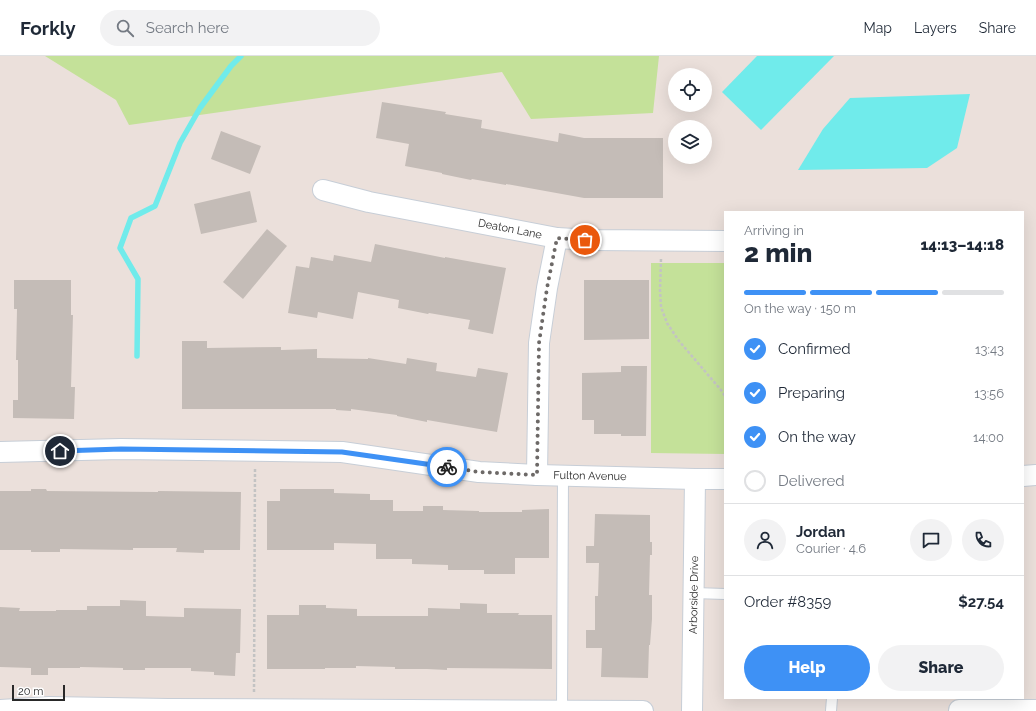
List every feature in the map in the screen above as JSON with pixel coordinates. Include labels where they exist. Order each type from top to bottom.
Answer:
[{"type":"street","name":"Deaton Lane","points":[[323,190],[369,202],[557,238],[592,240],[724,241]]},
{"type":"street","points":[[537,475],[539,343],[547,288],[557,238]]},
{"type":"street","name":"Fulton Avenue","points":[[0,452],[121,449],[342,452],[479,472],[537,475],[724,479]]},
{"type":"street","points":[[1024,476],[1036,475]]},
{"type":"street","name":"Arborside Drive","points":[[692,711],[694,479]]},
{"type":"street","points":[[959,706],[1036,710]]},
{"type":"street","points":[[0,710],[49,708],[643,711]]},
{"type":"lane","points":[[562,711],[563,475]]},
{"type":"lane","points":[[694,593],[724,594]]},
{"type":"lane","points":[[832,699],[832,711]]},
{"type":"path","points":[[661,259],[661,307],[667,323],[679,341],[724,394]]},
{"type":"path","points":[[254,468],[254,693]]},
{"type":"green space","points":[[45,56],[659,56],[653,113],[531,119],[502,72],[129,125],[116,100]]},
{"type":"green space","points":[[651,263],[724,263],[724,454],[651,453]]},
{"type":"water","points":[[757,56],[834,56],[761,130],[722,92]]},
{"type":"water","points":[[970,94],[957,148],[927,168],[798,170],[823,129],[850,98]]},
{"type":"building","points":[[382,102],[446,112],[445,114],[482,120],[481,128],[558,142],[559,133],[584,138],[663,138],[663,198],[584,198],[506,184],[471,180],[405,166],[409,144],[376,138]]},
{"type":"building","points":[[221,131],[261,146],[250,174],[211,159]]},
{"type":"building","points":[[250,191],[257,222],[201,234],[194,204]]},
{"type":"building","points":[[267,229],[287,246],[243,299],[223,282]]},
{"type":"building","points":[[375,244],[506,268],[493,334],[468,329],[470,320],[398,308],[399,300],[358,292],[353,319],[318,312],[317,318],[288,313],[296,266],[309,268],[311,257],[333,261],[334,255],[371,262]]},
{"type":"building","points":[[14,280],[71,280],[71,315],[73,315],[71,387],[75,387],[74,419],[13,418],[13,400],[18,400],[18,360],[16,360],[17,309],[14,309]]},
{"type":"building","points":[[584,280],[649,280],[649,339],[584,340]]},
{"type":"building","points":[[182,341],[207,341],[207,348],[281,347],[281,350],[317,349],[317,358],[368,358],[406,364],[407,358],[437,363],[436,371],[476,377],[478,368],[508,373],[497,432],[427,420],[427,422],[397,415],[351,409],[351,411],[336,409],[182,409]]},
{"type":"building","points":[[621,366],[647,366],[646,436],[594,434],[594,420],[582,420],[582,373],[621,372]]},
{"type":"building","points":[[31,489],[46,489],[47,491],[241,492],[240,550],[204,550],[204,553],[176,552],[177,548],[133,548],[133,550],[60,549],[60,552],[0,550],[0,491],[31,491]]},
{"type":"building","points":[[280,489],[334,489],[334,493],[370,494],[370,500],[393,500],[393,511],[423,511],[423,506],[443,506],[443,510],[479,512],[522,512],[522,510],[549,509],[549,558],[515,558],[515,574],[484,574],[484,570],[448,570],[448,565],[412,564],[412,559],[376,559],[376,544],[334,543],[334,550],[267,550],[267,501],[280,501]]},
{"type":"building","points":[[595,514],[650,515],[650,542],[652,542],[652,555],[650,555],[649,595],[652,595],[652,619],[649,645],[648,678],[601,677],[602,648],[586,648],[586,630],[595,630],[595,596],[598,596],[599,563],[586,563],[586,546],[594,546]]},
{"type":"building","points":[[120,600],[146,601],[146,616],[184,617],[184,608],[241,609],[240,653],[236,653],[235,676],[214,675],[214,672],[191,671],[191,668],[145,668],[145,670],[123,670],[123,668],[80,667],[48,668],[48,675],[31,675],[31,668],[0,667],[0,607],[20,608],[19,611],[87,610],[87,606],[120,606]]},
{"type":"building","points":[[460,603],[487,604],[487,613],[552,615],[552,669],[447,668],[447,670],[395,669],[395,667],[356,666],[356,668],[267,669],[267,615],[299,615],[299,605],[326,605],[326,608],[357,609],[357,616],[428,616],[428,608],[460,609]]},
{"type":"waterway","points":[[137,356],[138,279],[120,248],[131,218],[155,206],[180,143],[200,108],[231,66],[241,56]]},
{"type":"way so far","points":[[447,467],[479,472],[537,475],[539,343],[547,288],[557,238],[585,240]]},
{"type":"route","points":[[60,451],[121,449],[342,452],[447,467]]}]
